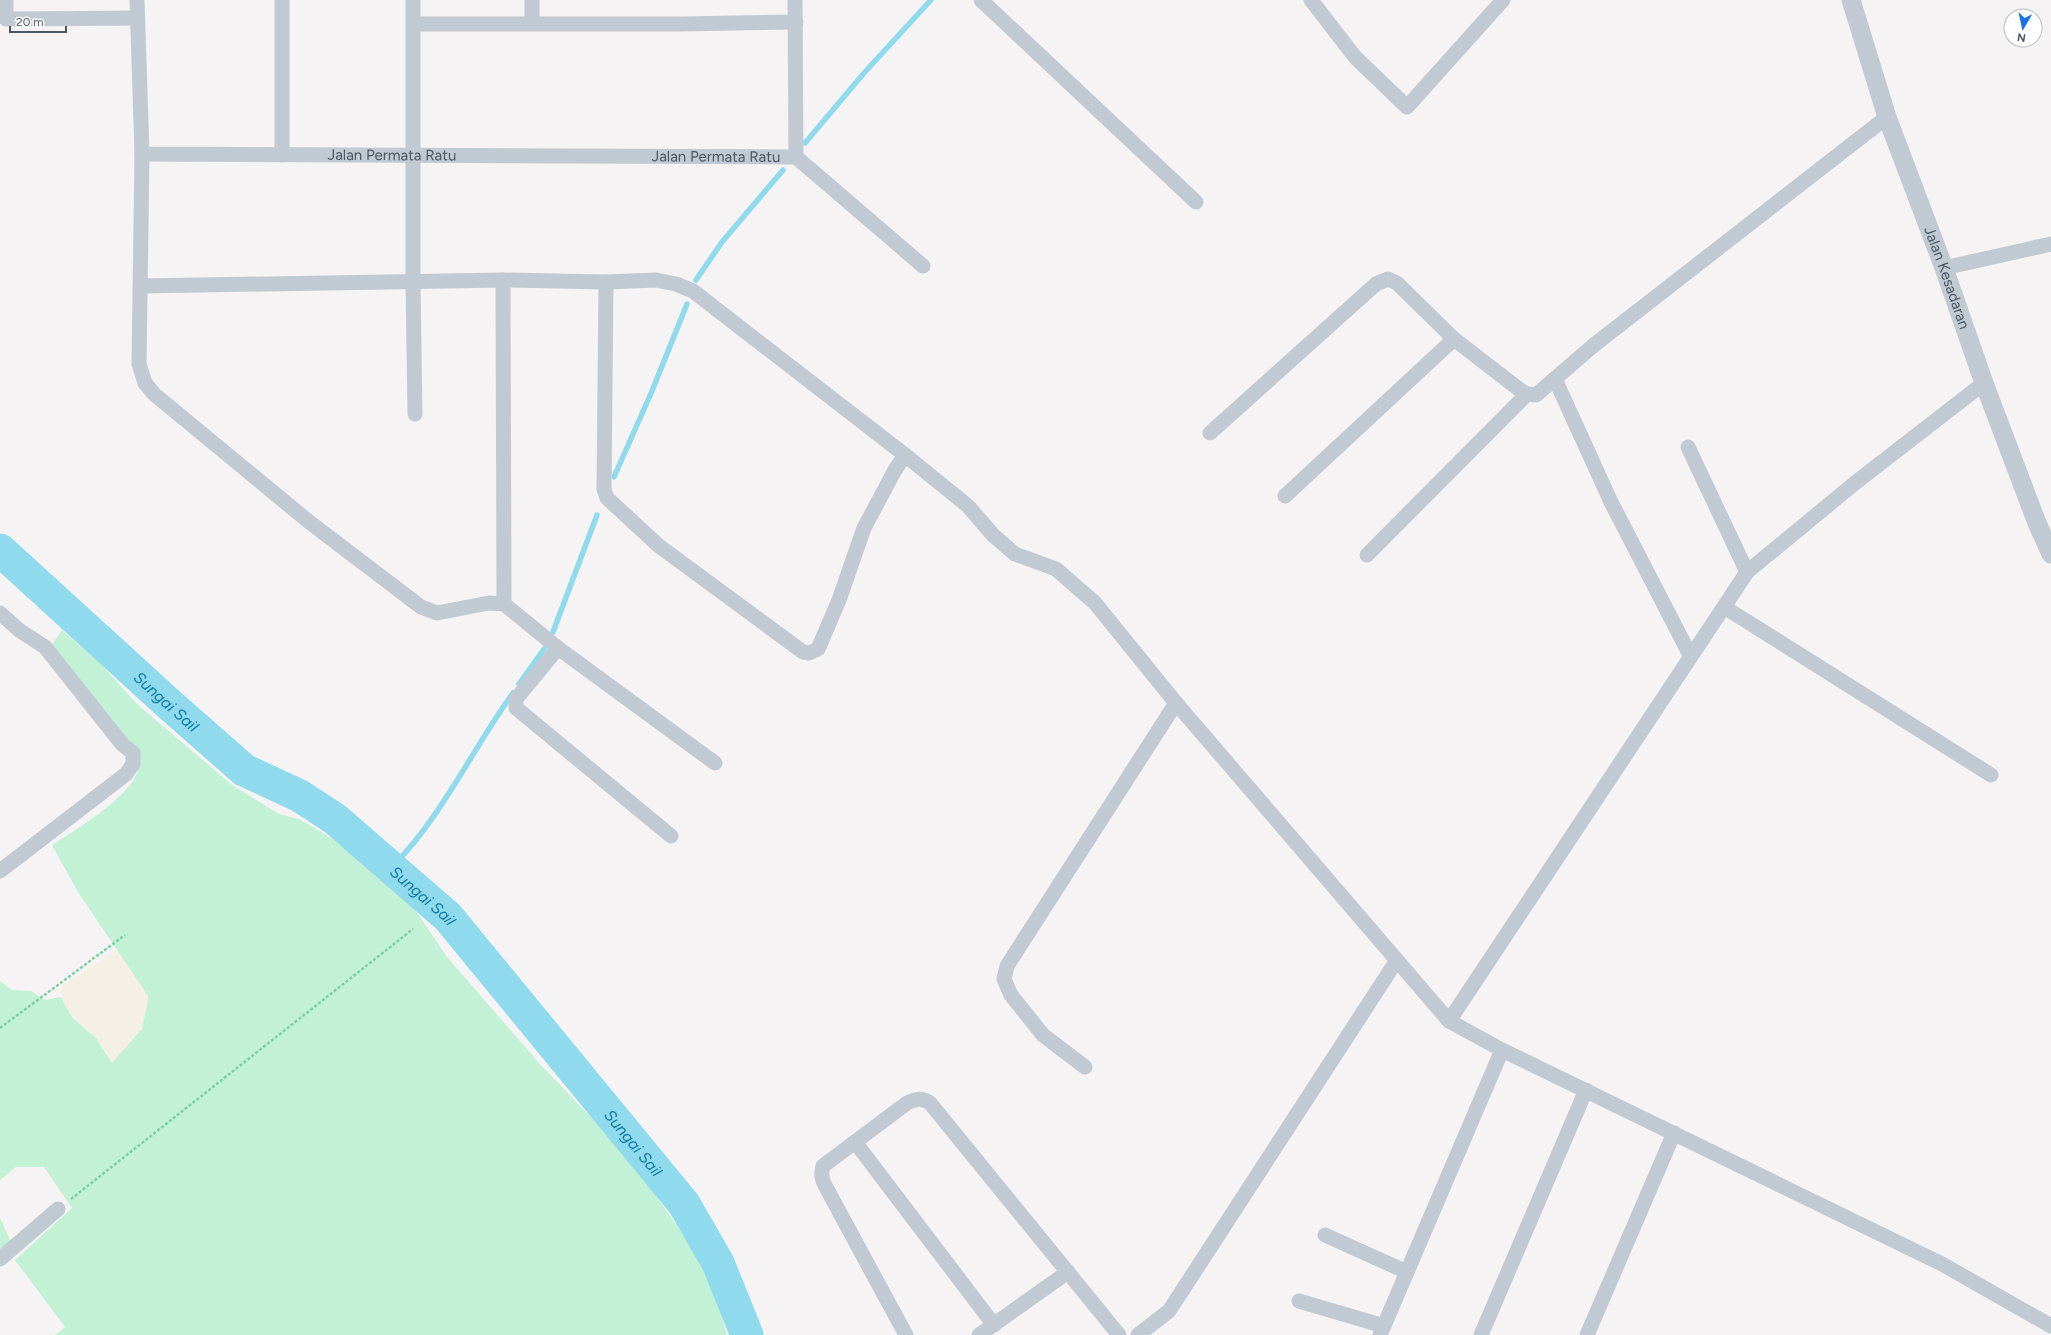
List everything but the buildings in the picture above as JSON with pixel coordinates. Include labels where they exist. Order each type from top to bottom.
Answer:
[{"type":"street","points":[[6,0],[6,19],[137,18]]},
{"type":"street","points":[[137,0],[142,154],[139,364],[145,384],[154,394],[308,521],[421,607],[437,613],[489,603],[504,604],[558,648],[715,763]]},
{"type":"street","points":[[282,0],[282,155]]},
{"type":"street","points":[[413,0],[413,282],[416,414]]},
{"type":"street","points":[[532,0],[532,23]]},
{"type":"street","points":[[795,0],[796,157],[924,266]]},
{"type":"street","points":[[981,0],[1196,202]]},
{"type":"street","points":[[1311,0],[1355,57],[1407,107],[1503,0]]},
{"type":"street","name":"Jalan Kesadaran","points":[[1851,0],[1887,117],[1944,268],[1984,383],[2037,523],[2051,554]]},
{"type":"street","points":[[414,24],[681,24],[796,22]]},
{"type":"street","points":[[1210,433],[1376,284],[1388,279],[1397,283],[1454,339],[1527,394],[1536,394],[1600,340],[1887,117]]},
{"type":"street","name":"Jalan Permata Ratu","points":[[142,154],[796,157]]},
{"type":"street","points":[[1944,268],[2051,244]]},
{"type":"street","points":[[141,286],[503,280],[606,282],[656,280],[676,284],[693,291],[905,455],[968,506],[993,535],[1015,554],[1056,569],[1095,603],[1176,703],[1448,1021],[1502,1050],[1942,1264],[2051,1326]]},
{"type":"street","points":[[503,280],[504,604]]},
{"type":"street","points":[[606,282],[604,489],[606,498],[659,546],[803,652],[809,654],[818,649],[839,600],[864,528],[895,470],[905,455]]},
{"type":"street","points":[[1285,496],[1454,339]]},
{"type":"street","points":[[1555,379],[1611,502],[1690,655]]},
{"type":"street","points":[[1448,1021],[1690,655],[1747,572],[1855,483],[1984,383]]},
{"type":"street","points":[[1367,555],[1527,394]]},
{"type":"street","points":[[1688,447],[1747,572]]},
{"type":"street","points":[[1724,607],[1991,775]]},
{"type":"street","points":[[0,613],[20,630],[45,647],[122,744],[133,753],[133,764],[126,774],[0,871]]},
{"type":"street","points":[[558,648],[516,699],[516,708],[671,836]]},
{"type":"street","points":[[1085,1067],[1043,1035],[1011,995],[1004,979],[1007,966],[1058,884],[1176,703]]},
{"type":"street","points":[[1138,1335],[1169,1311],[1397,960]]},
{"type":"street","points":[[1298,1301],[1382,1330],[1502,1050]]},
{"type":"street","points":[[1481,1335],[1586,1090]]},
{"type":"street","points":[[906,1335],[821,1177],[823,1166],[907,1103],[918,1098],[924,1098],[930,1103],[1120,1335]]},
{"type":"street","points":[[1586,1335],[1674,1133]]},
{"type":"street","points":[[855,1142],[994,1325]]},
{"type":"street","points":[[0,1259],[58,1209]]},
{"type":"street","points":[[1325,1235],[1406,1272]]},
{"type":"street","points":[[979,1335],[1068,1272]]},
{"type":"path","points":[[58,1209],[413,929]]},
{"type":"path","points":[[0,1028],[125,935]]},
{"type":"green space","points":[[62,630],[99,662],[137,704],[232,785],[279,814],[299,819],[367,862],[416,911],[447,957],[539,1063],[610,1137],[638,1170],[708,1270],[727,1335],[55,1335],[65,1327],[15,1260],[72,1208],[44,1167],[16,1167],[0,1180],[0,981],[12,990],[31,991],[45,1000],[61,997],[72,1017],[96,1038],[112,1063],[148,1000],[148,996],[78,892],[52,845],[100,813],[123,792],[132,782],[137,773],[139,757],[51,646]]},
{"type":"green space","points":[[0,1218],[11,1242],[0,1252]]},
{"type":"sand","points":[[116,949],[148,996],[148,1000],[142,1029],[112,1063],[97,1039],[69,1011],[62,996],[62,987]]},
{"type":"waterway","points":[[805,143],[864,73],[931,0]]},
{"type":"waterway","points":[[696,280],[722,242],[783,170]]},
{"type":"waterway","points":[[614,477],[652,391],[687,304]]},
{"type":"waterway","points":[[553,632],[597,515]]},
{"type":"waterway","name":"Sungai Sail","points":[[0,550],[170,705],[244,770],[300,796],[335,819],[448,917],[684,1204],[718,1263],[747,1335]]},
{"type":"waterway","points":[[519,684],[544,649]]},
{"type":"waterway","points":[[391,868],[426,827],[441,806],[513,693]]}]
